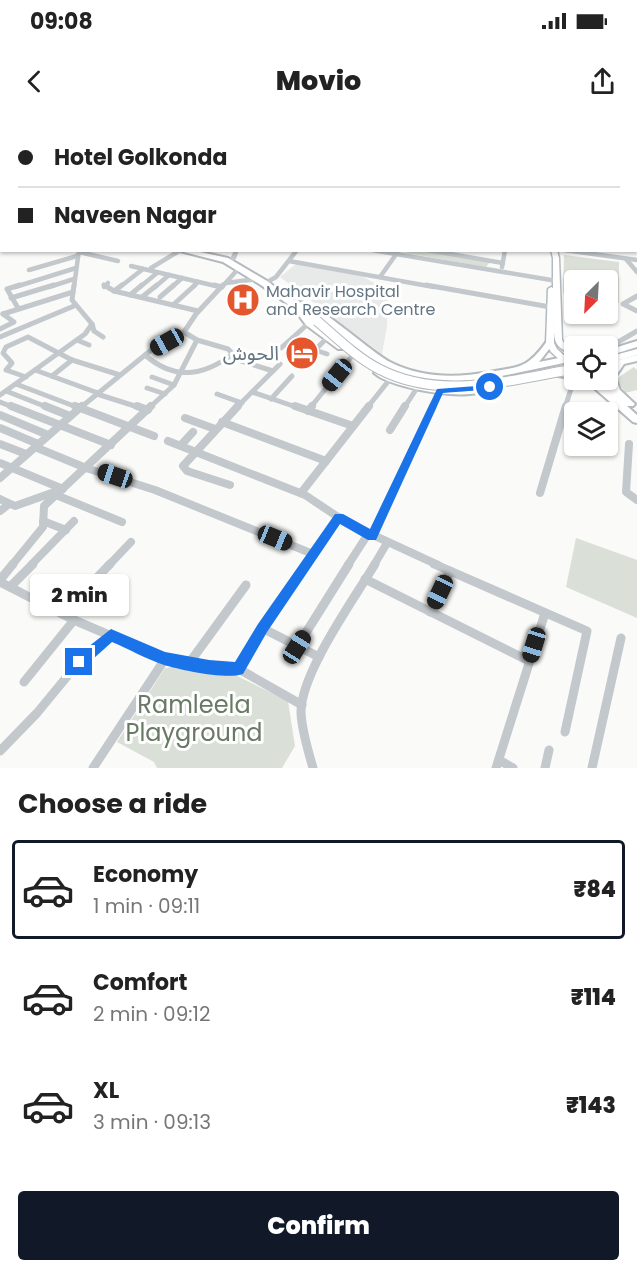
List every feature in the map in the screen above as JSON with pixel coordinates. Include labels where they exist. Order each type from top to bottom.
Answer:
[{"type":"main road","points":[[189,252],[216,257],[238,268],[299,305],[318,313],[387,365],[408,373],[438,379],[464,379],[564,361]]},
{"type":"main road","points":[[204,252],[233,259],[269,281],[299,305],[328,337],[352,356],[390,379],[417,388],[466,391],[564,374]]},
{"type":"main road","points":[[554,253],[552,257],[558,340],[564,349]]},
{"type":"main road","points":[[554,280],[550,307],[550,342],[554,350],[564,355]]},
{"type":"main road","points":[[316,322],[362,358],[382,370],[417,383],[461,386],[564,373]]},
{"type":"main road","points":[[522,369],[541,356],[550,342]]},
{"type":"main road","points":[[618,350],[637,344]]},
{"type":"main road","points":[[612,394],[609,376],[620,363],[637,355]]},
{"type":"main road","points":[[618,360],[637,355]]},
{"type":"main road","points":[[522,369],[528,381]]},
{"type":"main road","points":[[504,372],[514,384]]},
{"type":"main road","points":[[604,390],[633,401],[637,410]]},
{"type":"main road","points":[[606,390],[612,394]]},
{"type":"main road","points":[[609,390],[637,420]]},
{"type":"street","points":[[151,268],[175,252]]},
{"type":"street","points":[[233,259],[236,252]]},
{"type":"street","points":[[269,281],[290,261],[296,252]]},
{"type":"street","points":[[440,252],[503,262]]},
{"type":"street","points":[[501,272],[505,252]]},
{"type":"street","points":[[29,270],[78,253],[118,261]]},
{"type":"street","points":[[78,253],[73,292],[74,306],[92,324],[94,331],[103,337]]},
{"type":"street","points":[[380,277],[397,253],[554,280]]},
{"type":"street","points":[[605,253],[637,260]]},
{"type":"street","points":[[626,259],[637,272]]},
{"type":"street","points":[[290,261],[550,307]]},
{"type":"street","points":[[131,266],[198,282],[224,285],[257,279]]},
{"type":"street","points":[[18,308],[7,289],[76,268]]},
{"type":"street","points":[[0,477],[145,355],[184,332],[198,311],[238,268]]},
{"type":"street","points":[[114,291],[143,269]]},
{"type":"street","points":[[130,295],[157,273]]},
{"type":"street","points":[[142,297],[169,275]]},
{"type":"street","points":[[160,297],[182,278]]},
{"type":"street","points":[[11,298],[74,279]]},
{"type":"street","points":[[173,305],[198,282]]},
{"type":"street","points":[[108,283],[103,286],[114,291],[198,311]]},
{"type":"street","points":[[0,329],[14,322],[3,314],[73,292]]},
{"type":"street","points":[[637,296],[623,304],[637,311]]},
{"type":"street","points":[[0,337],[74,306]]},
{"type":"street","points":[[277,348],[281,348],[316,322]]},
{"type":"street","points":[[3,393],[76,340],[92,324]]},
{"type":"street","points":[[618,342],[637,331]]},
{"type":"street","points":[[145,355],[156,364],[181,372],[200,373],[233,354],[228,349],[197,340],[184,332]]},
{"type":"street","points":[[315,350],[328,337]]},
{"type":"street","points":[[3,370],[12,363],[4,351],[6,347],[23,338],[31,338],[72,360],[120,375]]},
{"type":"street","points":[[76,340],[89,345]]},
{"type":"street","points":[[197,340],[174,385],[44,506],[43,527],[0,581],[74,620],[165,658],[209,667],[239,669],[302,705]]},
{"type":"street","points":[[289,360],[303,347],[327,354]]},
{"type":"street","points":[[308,411],[352,356]]},
{"type":"street","points":[[52,376],[72,360]]},
{"type":"street","points":[[242,361],[273,371]]},
{"type":"street","points":[[230,485],[183,468],[215,429],[280,364]]},
{"type":"street","points":[[3,370],[26,377]]},
{"type":"street","points":[[35,370],[148,410]]},
{"type":"street","points":[[152,376],[174,385]]},
{"type":"street","points":[[271,399],[292,376]]},
{"type":"street","points":[[301,493],[390,379]]},
{"type":"street","points":[[16,384],[154,436]]},
{"type":"street","points":[[147,388],[165,394]]},
{"type":"street","points":[[390,430],[417,388]]},
{"type":"street","points":[[297,647],[370,535],[440,391]]},
{"type":"street","points":[[252,392],[352,426]]},
{"type":"street","points":[[3,393],[70,416]]},
{"type":"street","points":[[217,394],[242,404]]},
{"type":"street","points":[[0,402],[111,445]]},
{"type":"street","points":[[540,493],[563,430],[564,414]]},
{"type":"street","points":[[0,415],[48,435]]},
{"type":"street","points":[[185,418],[215,429]]},
{"type":"street","points":[[222,422],[326,461]]},
{"type":"street","points":[[0,428],[86,468],[155,490],[313,554]]},
{"type":"street","points":[[181,445],[193,432]]},
{"type":"street","points":[[168,441],[301,493],[370,535],[587,631],[565,732]]},
{"type":"street","points":[[0,444],[26,454]]},
{"type":"street","points":[[629,444],[626,492],[637,500]]},
{"type":"street","points":[[627,461],[637,464]]},
{"type":"street","points":[[0,463],[63,489]]},
{"type":"street","points":[[0,499],[15,506],[63,489]]},
{"type":"street","points":[[56,495],[122,522]]},
{"type":"street","points":[[0,511],[9,504]]},
{"type":"street","points":[[239,669],[262,628],[339,517]]},
{"type":"street","points":[[43,521],[66,530]]},
{"type":"street","points":[[10,587],[74,521]]},
{"type":"street","points":[[62,614],[130,542]]},
{"type":"street","points":[[313,768],[305,741],[302,705],[309,674],[387,543]]},
{"type":"street","points":[[430,612],[450,571]]},
{"type":"street","points":[[365,579],[529,662]]},
{"type":"street","points":[[190,662],[246,585]]},
{"type":"street","points":[[513,768],[497,764],[545,613]]},
{"type":"street","points":[[24,682],[74,620]]},
{"type":"street","points":[[262,628],[319,657]]},
{"type":"street","points":[[0,751],[37,713],[79,662],[111,635]]},
{"type":"street","points":[[592,768],[621,638]]},
{"type":"street","points":[[93,768],[165,658]]},
{"type":"street","points":[[545,768],[549,750]]},
{"type":"shaded area","points":[[296,264],[362,276],[388,291],[387,326],[382,354],[280,277]]},
{"type":"green space","points":[[429,252],[490,262],[486,267],[406,253]]},
{"type":"green space","points":[[564,255],[619,262],[619,303],[618,270],[564,270],[563,293]]},
{"type":"green space","points":[[634,367],[637,370],[637,390],[625,393],[618,382],[618,378]]},
{"type":"green space","points":[[576,538],[637,560],[637,618],[566,587]]},
{"type":"green space","name":"Ramleela Playground","points":[[183,665],[235,675],[288,701],[295,746],[282,768],[157,768],[154,762],[117,742],[165,668]]},
{"type":"place","name":"Mahavir Hospital and Research Centre","points":[[243,300]]},
{"type":"place","name":"الحوش","points":[[302,353]]},
{"type":"route","points":[[79,662],[111,635],[165,658],[209,667],[239,669],[262,628],[339,517],[372,536],[440,391],[490,387]]}]
